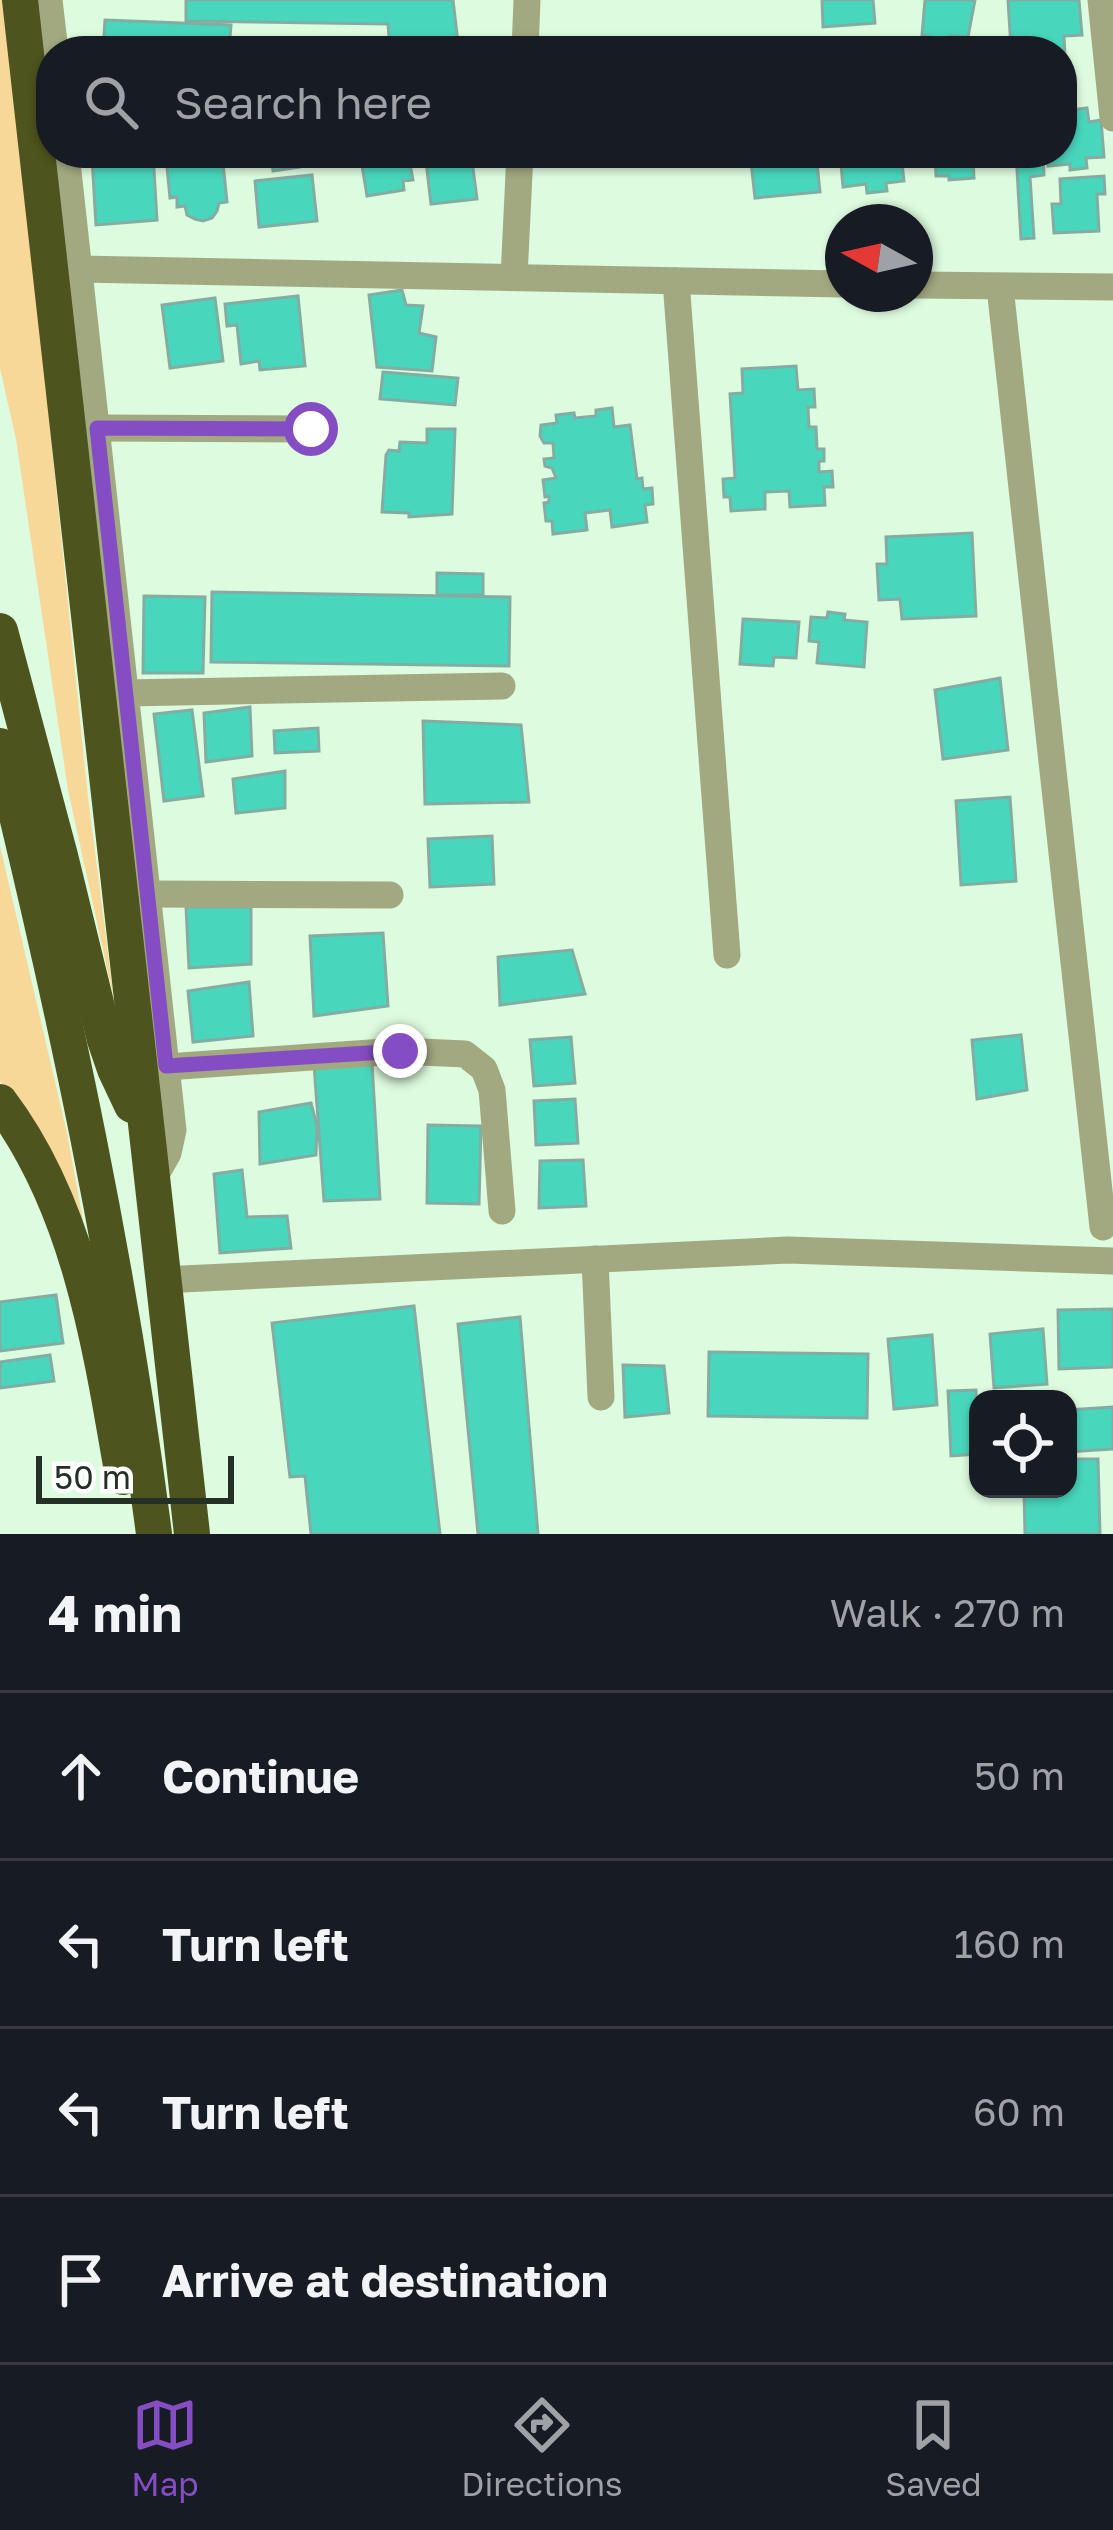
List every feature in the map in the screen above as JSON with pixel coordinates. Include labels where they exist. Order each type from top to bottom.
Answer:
[{"type":"highway","points":[[20,0],[36,145]]},
{"type":"highway","points":[[39,168],[192,1534]]},
{"type":"highway","points":[[0,631],[105,1040],[127,1096],[144,1123]]},
{"type":"highway","points":[[0,746],[99,1192],[154,1534]]},
{"type":"highway","points":[[0,1102],[47,1178],[71,1239],[104,1376],[133,1534]]},
{"type":"street","points":[[49,0],[53,36]]},
{"type":"street","points":[[526,36],[527,0]]},
{"type":"street","points":[[1101,0],[1113,118]]},
{"type":"street","points":[[68,168],[173,1130],[168,1153],[151,1183]]},
{"type":"street","points":[[514,278],[519,168]]},
{"type":"street","points":[[80,269],[825,284]]},
{"type":"street","points":[[676,280],[727,955]]},
{"type":"street","points":[[933,285],[1113,287]]},
{"type":"street","points":[[1000,286],[1103,1227]]},
{"type":"street","points":[[97,428],[311,429]]},
{"type":"street","points":[[126,693],[502,686]]},
{"type":"street","points":[[148,894],[390,895]]},
{"type":"street","points":[[166,1066],[400,1051],[465,1054],[484,1069],[492,1090],[502,1210]]},
{"type":"street","points":[[162,1280],[788,1250],[1113,1261]]},
{"type":"street","points":[[595,1259],[601,1397]]},
{"type":"shaded area","points":[[0,0],[4,0],[27,173],[88,797],[114,1000],[68,790],[16,439],[0,368]]},
{"type":"shaded area","points":[[0,846],[67,1133],[91,1264],[13,1097],[0,1081]]},
{"type":"building","points":[[186,0],[453,0],[457,36],[389,36],[388,24],[186,21]]},
{"type":"building","points":[[822,0],[873,0],[875,23],[823,27]]},
{"type":"building","points":[[925,0],[975,0],[968,36],[922,35]]},
{"type":"building","points":[[1008,0],[1079,0],[1082,35],[1010,36]]},
{"type":"building","points":[[105,20],[231,25],[230,36],[104,36]]},
{"type":"building","points":[[1087,108],[1089,122],[1101,120],[1104,157],[1086,158],[1087,168],[1070,170],[1077,168],[1077,109]]},
{"type":"building","points":[[93,168],[154,168],[157,220],[96,225]]},
{"type":"building","points":[[167,168],[224,168],[227,202],[219,203],[212,218],[195,219],[187,215],[185,206],[177,207],[177,197],[170,198]]},
{"type":"building","points":[[362,168],[411,168],[413,180],[403,181],[404,190],[367,196]]},
{"type":"building","points":[[427,168],[473,168],[477,199],[431,204]]},
{"type":"building","points":[[752,168],[818,168],[820,192],[755,198]]},
{"type":"building","points":[[841,168],[903,168],[904,181],[886,183],[887,191],[867,193],[866,184],[843,187]]},
{"type":"building","points":[[936,168],[974,168],[974,178],[936,176]]},
{"type":"building","points":[[1017,168],[1044,168],[1044,175],[1030,177],[1034,238],[1021,239]]},
{"type":"building","points":[[312,175],[317,221],[259,227],[255,181]]},
{"type":"building","points":[[1104,176],[1105,194],[1097,194],[1099,231],[1054,233],[1052,204],[1061,204],[1060,179]]},
{"type":"building","points":[[402,290],[406,305],[423,306],[419,333],[436,337],[432,371],[377,367],[369,295]]},
{"type":"building","points":[[298,296],[305,366],[260,370],[259,361],[241,364],[237,325],[227,326],[225,304]]},
{"type":"building","points":[[215,298],[223,361],[170,368],[162,305]]},
{"type":"building","points":[[796,366],[798,390],[814,389],[815,407],[808,407],[809,427],[816,427],[817,449],[824,449],[819,472],[832,471],[833,487],[824,487],[825,505],[790,507],[789,491],[765,492],[765,509],[731,511],[723,479],[735,478],[730,394],[743,393],[742,369]]},
{"type":"building","points":[[383,372],[458,378],[455,405],[380,399]]},
{"type":"building","points":[[612,408],[614,427],[630,425],[637,479],[642,478],[643,489],[652,488],[653,504],[645,505],[647,522],[612,527],[610,510],[585,513],[587,530],[553,534],[552,521],[546,521],[544,503],[549,496],[545,497],[543,480],[556,478],[544,459],[554,458],[553,443],[544,443],[541,425],[557,423],[556,415],[596,416],[596,410]]},
{"type":"building","points":[[427,429],[455,429],[452,514],[409,517],[409,513],[382,512],[386,455],[389,450],[399,451],[400,442],[427,443]]},
{"type":"building","points":[[972,533],[976,616],[902,619],[900,599],[879,600],[877,564],[887,564],[886,537]]},
{"type":"building","points":[[437,573],[483,574],[483,595],[437,595]]},
{"type":"building","points":[[212,592],[510,597],[509,666],[211,662]]},
{"type":"building","points":[[144,596],[205,597],[203,673],[143,673]]},
{"type":"building","points":[[828,612],[845,614],[844,620],[867,622],[864,667],[817,663],[819,642],[809,641],[811,617],[827,618]]},
{"type":"building","points":[[743,619],[799,622],[796,658],[774,657],[773,666],[740,664]]},
{"type":"building","points":[[1000,678],[1008,750],[943,759],[935,690]]},
{"type":"building","points":[[250,707],[252,756],[206,762],[204,713]]},
{"type":"building","points":[[192,710],[203,796],[164,801],[154,714]]},
{"type":"building","points":[[423,721],[521,725],[529,802],[425,804]]},
{"type":"building","points":[[318,728],[319,751],[275,753],[274,731]]},
{"type":"building","points":[[285,771],[285,808],[236,813],[233,779]]},
{"type":"building","points":[[1010,797],[1016,881],[961,885],[956,801]]},
{"type":"building","points":[[492,836],[494,884],[430,887],[428,839]]},
{"type":"building","points":[[186,907],[251,907],[251,964],[189,968]]},
{"type":"building","points":[[383,933],[388,1006],[314,1016],[310,936]]},
{"type":"building","points":[[572,950],[585,994],[500,1005],[498,957]]},
{"type":"building","points":[[249,982],[253,1036],[193,1042],[188,991]]},
{"type":"building","points":[[1021,1035],[1027,1090],[977,1099],[972,1040]]},
{"type":"building","points":[[571,1037],[575,1083],[534,1086],[530,1040]]},
{"type":"building","points":[[372,1063],[380,1199],[324,1201],[314,1065]]},
{"type":"building","points":[[575,1099],[578,1143],[536,1145],[534,1101]]},
{"type":"building","points":[[311,1103],[317,1126],[316,1155],[260,1164],[259,1112]]},
{"type":"building","points":[[428,1125],[481,1126],[479,1204],[427,1203]]},
{"type":"building","points":[[583,1160],[586,1206],[539,1208],[540,1161]]},
{"type":"building","points":[[242,1170],[247,1217],[287,1216],[291,1248],[220,1253],[214,1174]]},
{"type":"building","points":[[56,1295],[63,1343],[0,1351],[0,1302]]},
{"type":"building","points":[[414,1306],[440,1534],[311,1534],[305,1476],[290,1477],[272,1323]]},
{"type":"building","points":[[1113,1309],[1113,1367],[1059,1369],[1058,1310]]},
{"type":"building","points":[[520,1317],[538,1534],[478,1534],[458,1324]]},
{"type":"building","points":[[1043,1329],[1047,1384],[994,1388],[990,1334]]},
{"type":"building","points":[[932,1335],[937,1405],[894,1409],[888,1339]]},
{"type":"building","points":[[709,1352],[868,1354],[867,1418],[708,1416]]},
{"type":"building","points":[[50,1355],[54,1381],[0,1388],[0,1362]]},
{"type":"building","points":[[623,1365],[664,1366],[669,1413],[625,1417]]},
{"type":"building","points":[[969,1390],[969,1455],[951,1456],[948,1391]]},
{"type":"building","points":[[1113,1407],[1113,1449],[1077,1451],[1077,1409]]},
{"type":"building","points":[[1077,1459],[1098,1459],[1100,1534],[1025,1534],[1024,1498],[1077,1498]]},
{"type":"route","points":[[311,429],[97,428],[166,1066],[400,1051]]}]
